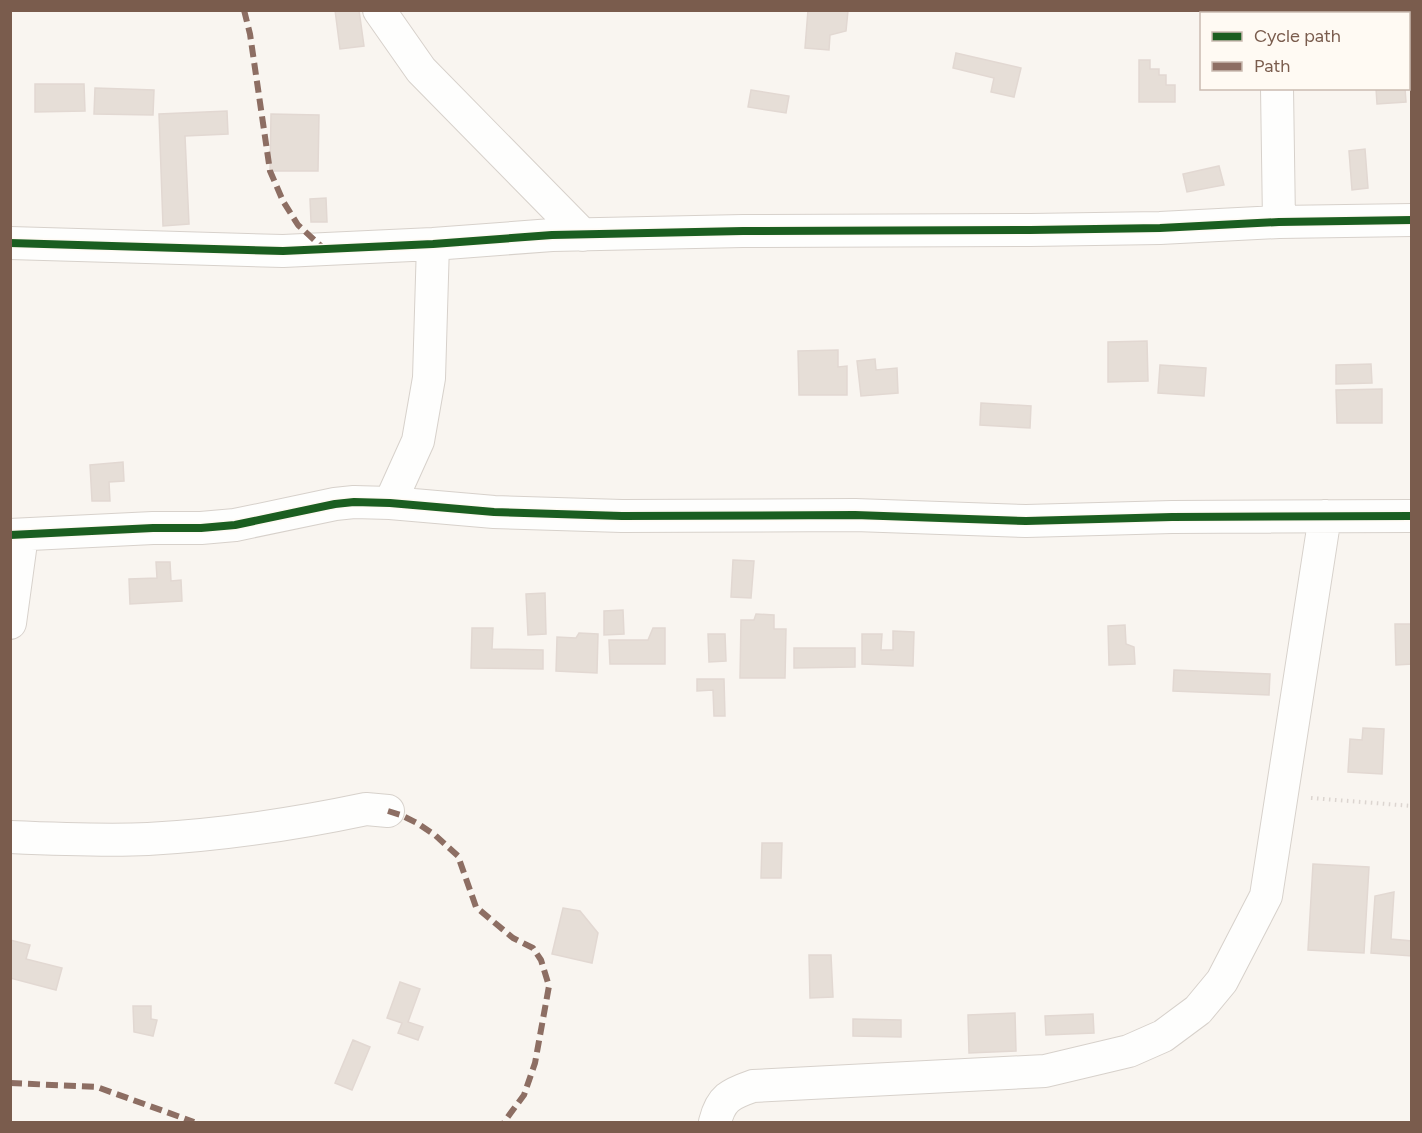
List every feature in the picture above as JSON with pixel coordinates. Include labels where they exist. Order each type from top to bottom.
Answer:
[{"type":"street","points":[[379,10],[421,70],[583,234]]},
{"type":"street","points":[[1277,90],[1279,222]]},
{"type":"street","points":[[10,243],[283,250],[433,244],[583,234],[1101,229],[1279,222],[1412,220]]},
{"type":"street","points":[[390,503],[418,441],[429,378],[433,244]]},
{"type":"street","points":[[10,622],[16,535],[235,525],[334,504],[390,503],[494,512],[622,516],[855,515],[1026,521],[1412,516]]},
{"type":"street","points":[[716,1122],[722,1103],[737,1092],[753,1086],[1045,1071],[1129,1051],[1163,1036],[1198,1010],[1222,981],[1266,896],[1325,516]]},
{"type":"street","points":[[10,837],[94,840],[150,838],[221,832],[366,809],[388,811]]},
{"type":"path","points":[[1282,796],[1412,806]]},
{"type":"building","points":[[335,10],[359,10],[364,46],[340,49]]},
{"type":"building","points":[[808,10],[848,11],[846,31],[830,35],[829,50],[805,48]]},
{"type":"building","points":[[956,53],[1021,68],[1014,97],[991,92],[994,78],[953,68]]},
{"type":"building","points":[[1139,60],[1150,60],[1150,69],[1159,69],[1159,75],[1166,75],[1166,85],[1175,85],[1175,102],[1139,102]]},
{"type":"building","points":[[35,84],[84,84],[85,111],[35,112]]},
{"type":"building","points":[[95,88],[154,90],[153,115],[94,114]]},
{"type":"building","points":[[751,90],[789,96],[786,113],[748,107]]},
{"type":"building","points":[[1376,90],[1405,90],[1406,102],[1377,104]]},
{"type":"building","points":[[227,111],[228,134],[185,136],[189,224],[163,226],[159,114]]},
{"type":"building","points":[[271,114],[319,115],[318,171],[270,171]]},
{"type":"building","points":[[1365,149],[1368,188],[1352,190],[1349,151]]},
{"type":"building","points":[[1219,166],[1224,185],[1187,192],[1183,174]]},
{"type":"building","points":[[326,198],[327,222],[311,222],[310,199]]},
{"type":"building","points":[[1147,341],[1148,381],[1108,382],[1108,342]]},
{"type":"building","points":[[838,350],[838,367],[847,366],[847,395],[799,395],[798,351]]},
{"type":"building","points":[[875,359],[876,370],[897,368],[898,393],[861,396],[857,361]]},
{"type":"building","points":[[1371,364],[1372,383],[1336,384],[1336,365]]},
{"type":"building","points":[[1160,365],[1206,368],[1204,396],[1158,393]]},
{"type":"building","points":[[1382,389],[1382,423],[1337,423],[1336,390]]},
{"type":"building","points":[[981,403],[1031,406],[1030,428],[980,425]]},
{"type":"building","points":[[123,462],[124,481],[109,482],[110,501],[92,501],[90,465]]},
{"type":"building","points":[[733,560],[754,561],[751,598],[731,597]]},
{"type":"building","points":[[156,562],[170,562],[171,581],[181,580],[182,601],[130,604],[129,579],[157,578]]},
{"type":"building","points":[[545,593],[546,634],[528,635],[526,594]]},
{"type":"building","points":[[623,610],[624,634],[604,635],[604,611]]},
{"type":"building","points":[[756,614],[774,615],[774,629],[786,629],[785,678],[740,678],[741,620],[754,620]]},
{"type":"building","points":[[1395,624],[1411,624],[1412,664],[1396,665]]},
{"type":"building","points":[[1125,625],[1126,644],[1134,647],[1135,664],[1109,665],[1108,626]]},
{"type":"building","points":[[472,628],[493,628],[492,649],[543,650],[543,669],[471,668]]},
{"type":"building","points":[[653,628],[665,628],[665,664],[610,664],[609,640],[648,640]]},
{"type":"building","points":[[893,631],[914,632],[913,666],[862,664],[862,634],[882,634],[881,650],[893,650]]},
{"type":"building","points":[[579,633],[598,634],[597,673],[556,671],[557,637],[576,638]]},
{"type":"building","points":[[708,634],[725,634],[726,661],[709,662]]},
{"type":"building","points":[[794,648],[855,648],[855,667],[794,668]]},
{"type":"building","points":[[1174,670],[1270,674],[1269,695],[1173,691]]},
{"type":"building","points":[[697,679],[724,679],[725,716],[714,716],[713,690],[697,691]]},
{"type":"building","points":[[1363,728],[1384,729],[1382,774],[1348,772],[1350,739],[1362,740]]},
{"type":"building","points":[[762,843],[782,843],[781,878],[761,878]]},
{"type":"building","points":[[1313,864],[1369,867],[1364,953],[1308,950]]},
{"type":"building","points":[[1394,892],[1391,939],[1412,941],[1412,956],[1371,953],[1375,896]]},
{"type":"building","points":[[563,908],[580,911],[598,933],[592,963],[552,954]]},
{"type":"building","points":[[10,940],[30,945],[26,959],[62,968],[56,990],[10,978]]},
{"type":"building","points":[[809,955],[831,955],[833,997],[810,998]]},
{"type":"building","points":[[400,982],[420,989],[408,1022],[423,1027],[418,1040],[398,1033],[402,1023],[387,1018]]},
{"type":"building","points":[[133,1006],[151,1006],[151,1019],[157,1020],[153,1036],[134,1032]]},
{"type":"building","points":[[1015,1013],[1016,1051],[969,1053],[968,1015]]},
{"type":"building","points":[[1093,1014],[1094,1033],[1046,1035],[1045,1016]]},
{"type":"building","points":[[853,1019],[901,1020],[901,1037],[853,1036]]},
{"type":"building","points":[[353,1040],[370,1047],[352,1090],[335,1083]]},
{"type":"marked path","points":[[244,10],[250,34],[270,171],[283,201],[298,225],[323,248]]},
{"type":"marked path","points":[[388,811],[417,823],[435,835],[458,856],[476,907],[513,938],[533,948],[541,960],[549,986],[535,1063],[524,1095],[504,1122]]},
{"type":"marked path","points":[[10,1083],[97,1087],[194,1122]]},
{"type":"cycle path","points":[[10,243],[283,251],[433,244],[552,235],[743,231],[1160,228],[1279,222],[1412,220]]},
{"type":"cycle path","points":[[10,535],[235,525],[354,502],[494,512],[622,516],[855,515],[1026,521],[1172,517],[1412,516]]}]
